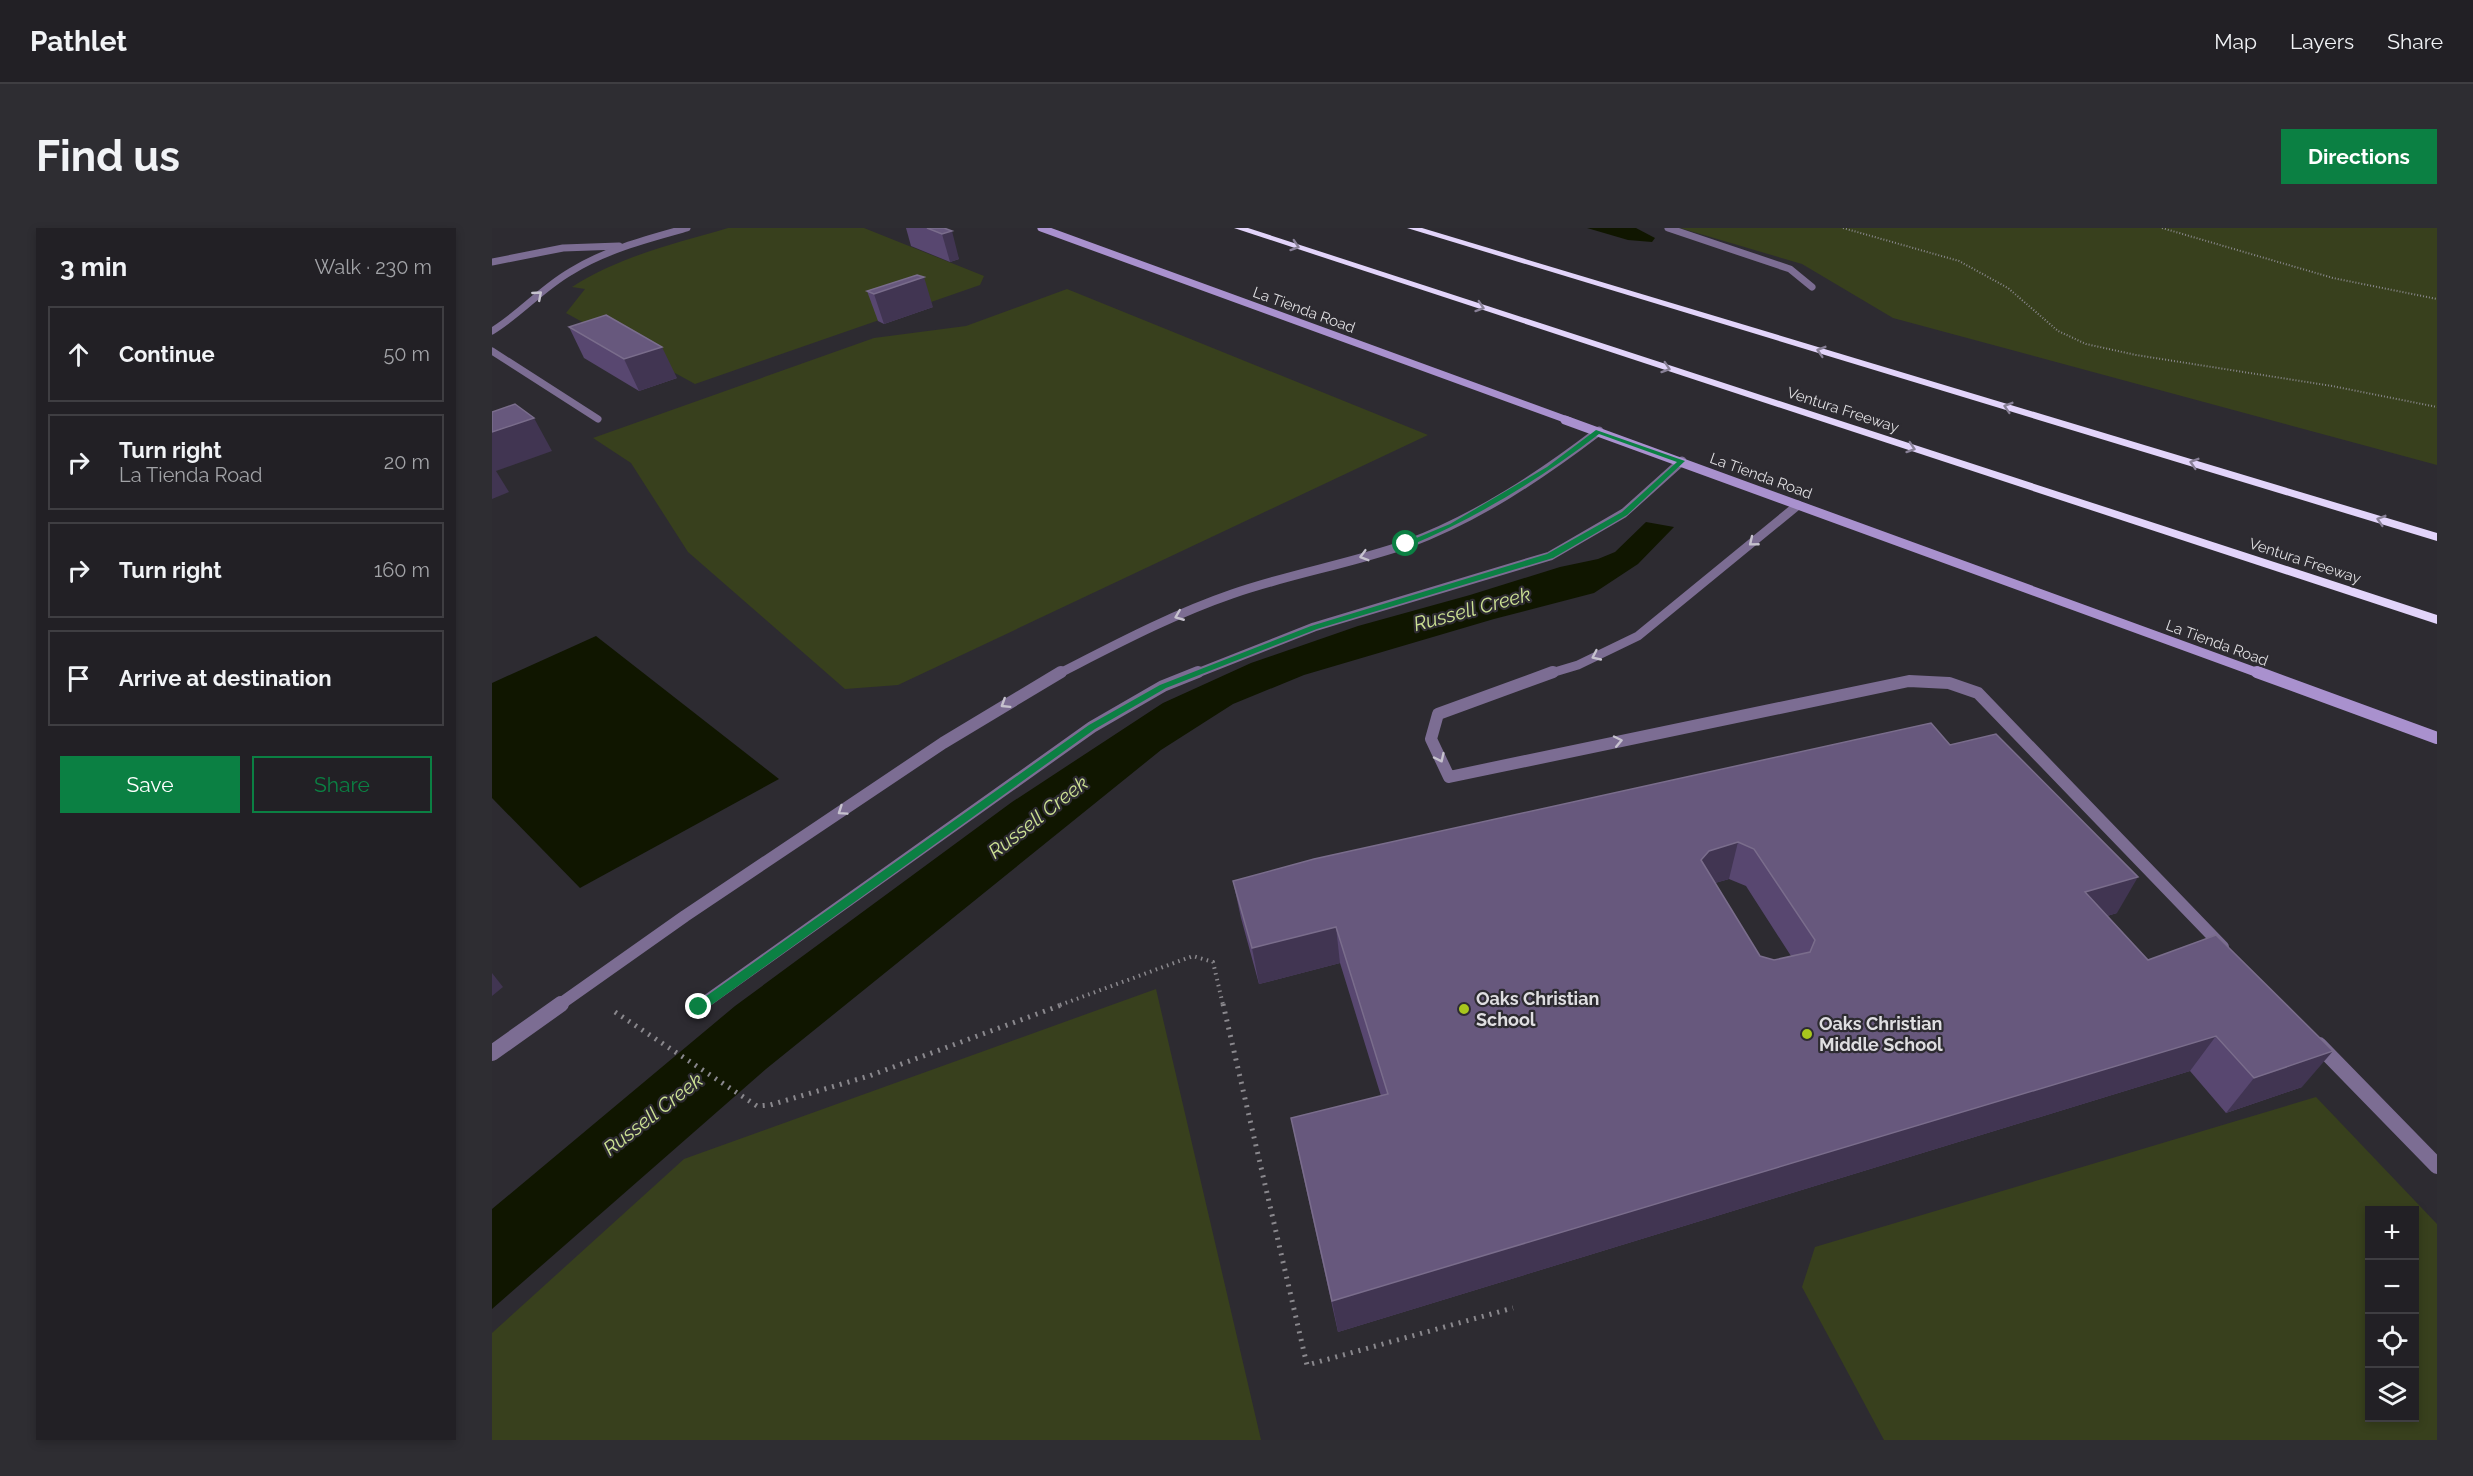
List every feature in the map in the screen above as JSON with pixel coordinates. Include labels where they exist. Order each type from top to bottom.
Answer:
[{"type":"highway","name":"Ventura Freeway","points":[[1239,228],[2437,620]]},
{"type":"highway","points":[[1412,228],[2437,537]]},
{"type":"street","points":[[492,331],[509,320],[554,282],[588,262],[623,246],[687,228]]},
{"type":"street","name":"La Tienda Road","points":[[1041,228],[2437,738]]},
{"type":"street","points":[[1668,228],[1790,269],[1812,287]]},
{"type":"street","points":[[492,262],[563,248],[623,246]]},
{"type":"street","points":[[492,351],[598,419]]},
{"type":"street","points":[[492,1053],[685,916],[943,743],[1053,676],[1150,627],[1232,594],[1406,544],[1452,525],[1549,469],[1599,431]]},
{"type":"street","points":[[699,1007],[1092,727],[1163,687],[1314,627],[1550,556],[1624,513],[1682,461]]},
{"type":"street","points":[[1798,505],[1638,636],[1578,665],[1529,679],[1438,714],[1431,739],[1449,777],[1909,681],[1949,683],[1978,693],[2233,957]]},
{"type":"street","points":[[2306,1032],[2437,1166]]},
{"type":"path","points":[[1843,228],[1914,247],[1967,265],[2008,288],[2058,331],[2086,344],[2136,355],[2332,386],[2437,407]]},
{"type":"path","points":[[2162,228],[2335,276],[2437,299]]},
{"type":"path","points":[[668,1049],[757,1106],[770,1105],[869,1076],[1193,956],[1213,962],[1307,1365],[1513,1308]]},
{"type":"green space","points":[[728,228],[864,228],[984,276],[980,285],[695,384],[566,313],[585,289],[572,287],[590,276],[648,252]]},
{"type":"green space","points":[[1680,228],[2437,228],[2437,465],[1893,318],[1802,264]]},
{"type":"green space","points":[[1067,289],[1428,435],[898,685],[845,689],[688,552],[631,463],[593,438],[874,338],[966,326]]},
{"type":"green space","points":[[1156,989],[1261,1440],[492,1440],[492,1333],[684,1159]]},
{"type":"green space","points":[[2316,1097],[2437,1224],[2437,1440],[1884,1440],[1802,1287],[1815,1247]]},
{"type":"water","points":[[1587,228],[1636,228],[1655,238],[1652,242],[1628,240]]},
{"type":"water","name":"Russell Creek","points":[[1646,522],[1674,527],[1638,564],[1594,593],[1494,619],[1304,675],[1233,704],[1161,750],[766,1069],[492,1309],[492,1209],[735,1006],[1012,802],[1163,703],[1251,663],[1358,626],[1560,567],[1598,559],[1615,552]]},
{"type":"water","points":[[596,636],[779,779],[580,888],[492,798],[492,683]]},
{"type":"building","points":[[927,228],[944,228],[952,231],[942,234]]},
{"type":"building","points":[[917,275],[924,277],[874,294],[867,291]]},
{"type":"building","points":[[606,315],[662,347],[624,359],[569,327]]},
{"type":"building","points":[[515,404],[534,418],[492,432],[492,412]]},
{"type":"building","name":"Oaks Christian Middle School","points":[[1931,723],[1950,745],[1996,734],[2138,877],[2085,892],[2148,960],[2216,935],[2333,1051],[2254,1078],[2216,1036],[1332,1301],[1291,1118],[1388,1094],[1336,927],[1252,948],[1233,881],[1314,859]],"holes":[[[1738,842],[1754,849],[1815,940],[1810,952],[1774,960],[1760,956],[1701,860],[1709,851]]]},
{"type":"place","name":"Oaks Christian School","points":[[1464,1009]]},
{"type":"place","name":"Oaks Christian Middle School","points":[[1807,1034]]},
{"type":"route","points":[[699,1007],[1092,727],[1163,687],[1314,627],[1550,556],[1624,513],[1682,461],[1599,431],[1549,469],[1452,525],[1406,544]]}]
